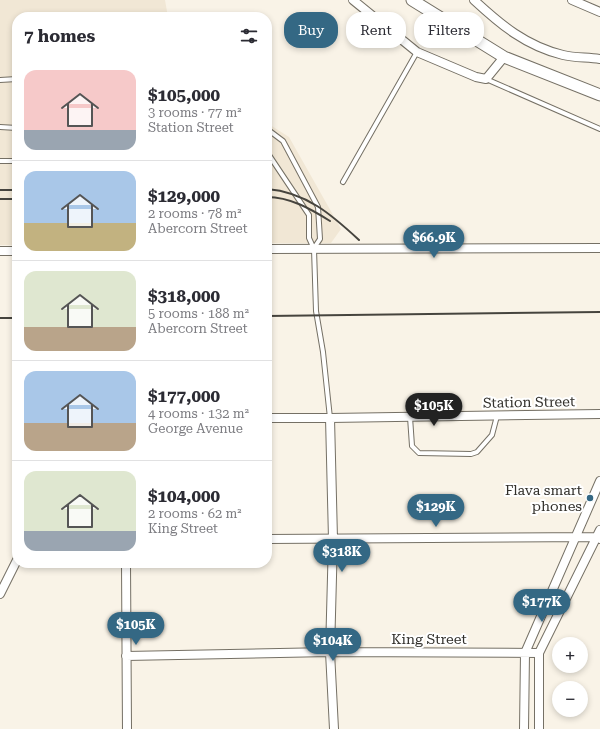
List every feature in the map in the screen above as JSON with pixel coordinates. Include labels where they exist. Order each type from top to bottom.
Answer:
[{"type":"main road","points":[[412,0],[504,57],[600,95]]},
{"type":"street","points":[[353,0],[417,52],[476,77],[486,79],[504,57]]},
{"type":"street","points":[[474,0],[502,26],[527,42],[564,55],[599,56]]},
{"type":"street","points":[[572,0],[600,12]]},
{"type":"street","points":[[272,249],[600,248]]},
{"type":"street","points":[[0,251],[12,251]]},
{"type":"street","name":"Station Street","points":[[272,418],[600,414]]},
{"type":"street","points":[[330,418],[333,538],[330,652],[334,729]]},
{"type":"street","points":[[524,729],[525,653],[574,537],[600,481]]},
{"type":"street","points":[[272,539],[574,537],[599,535]]},
{"type":"street","points":[[539,729],[539,653],[599,535]]},
{"type":"street","points":[[0,594],[13,568]]},
{"type":"street","points":[[126,568],[127,729]]},
{"type":"street","name":"King Street","points":[[126,656],[330,652],[539,653]]},
{"type":"lane","points":[[343,182],[417,52]]},
{"type":"lane","points":[[0,80],[12,79]]},
{"type":"lane","points":[[486,79],[600,129]]},
{"type":"lane","points":[[0,128],[12,128]]},
{"type":"lane","points":[[272,133],[283,141],[318,207],[320,239],[314,249]]},
{"type":"lane","points":[[272,160],[309,215],[309,238],[314,249],[316,311],[323,352],[330,418]]},
{"type":"lane","points":[[0,161],[12,161]]},
{"type":"lane","points":[[410,417],[412,446],[419,453],[471,454],[482,447],[492,435],[497,416]]},
{"type":"shaded area","points":[[0,0],[165,0],[167,12],[12,12],[12,245],[0,245]]},
{"type":"shaded area","points":[[272,126],[289,137],[341,229],[331,243],[272,243]]},
{"type":"railway","points":[[0,190],[12,190]]},
{"type":"railway","points":[[272,190],[294,195],[318,206],[359,240]]},
{"type":"railway","points":[[272,198],[292,201],[308,208],[330,221]]},
{"type":"railway","points":[[0,199],[12,199]]},
{"type":"railway","points":[[272,316],[600,312]]},
{"type":"railway","points":[[0,318],[12,318]]},
{"type":"place","name":"Flava smart phones","points":[[590,498]]}]
